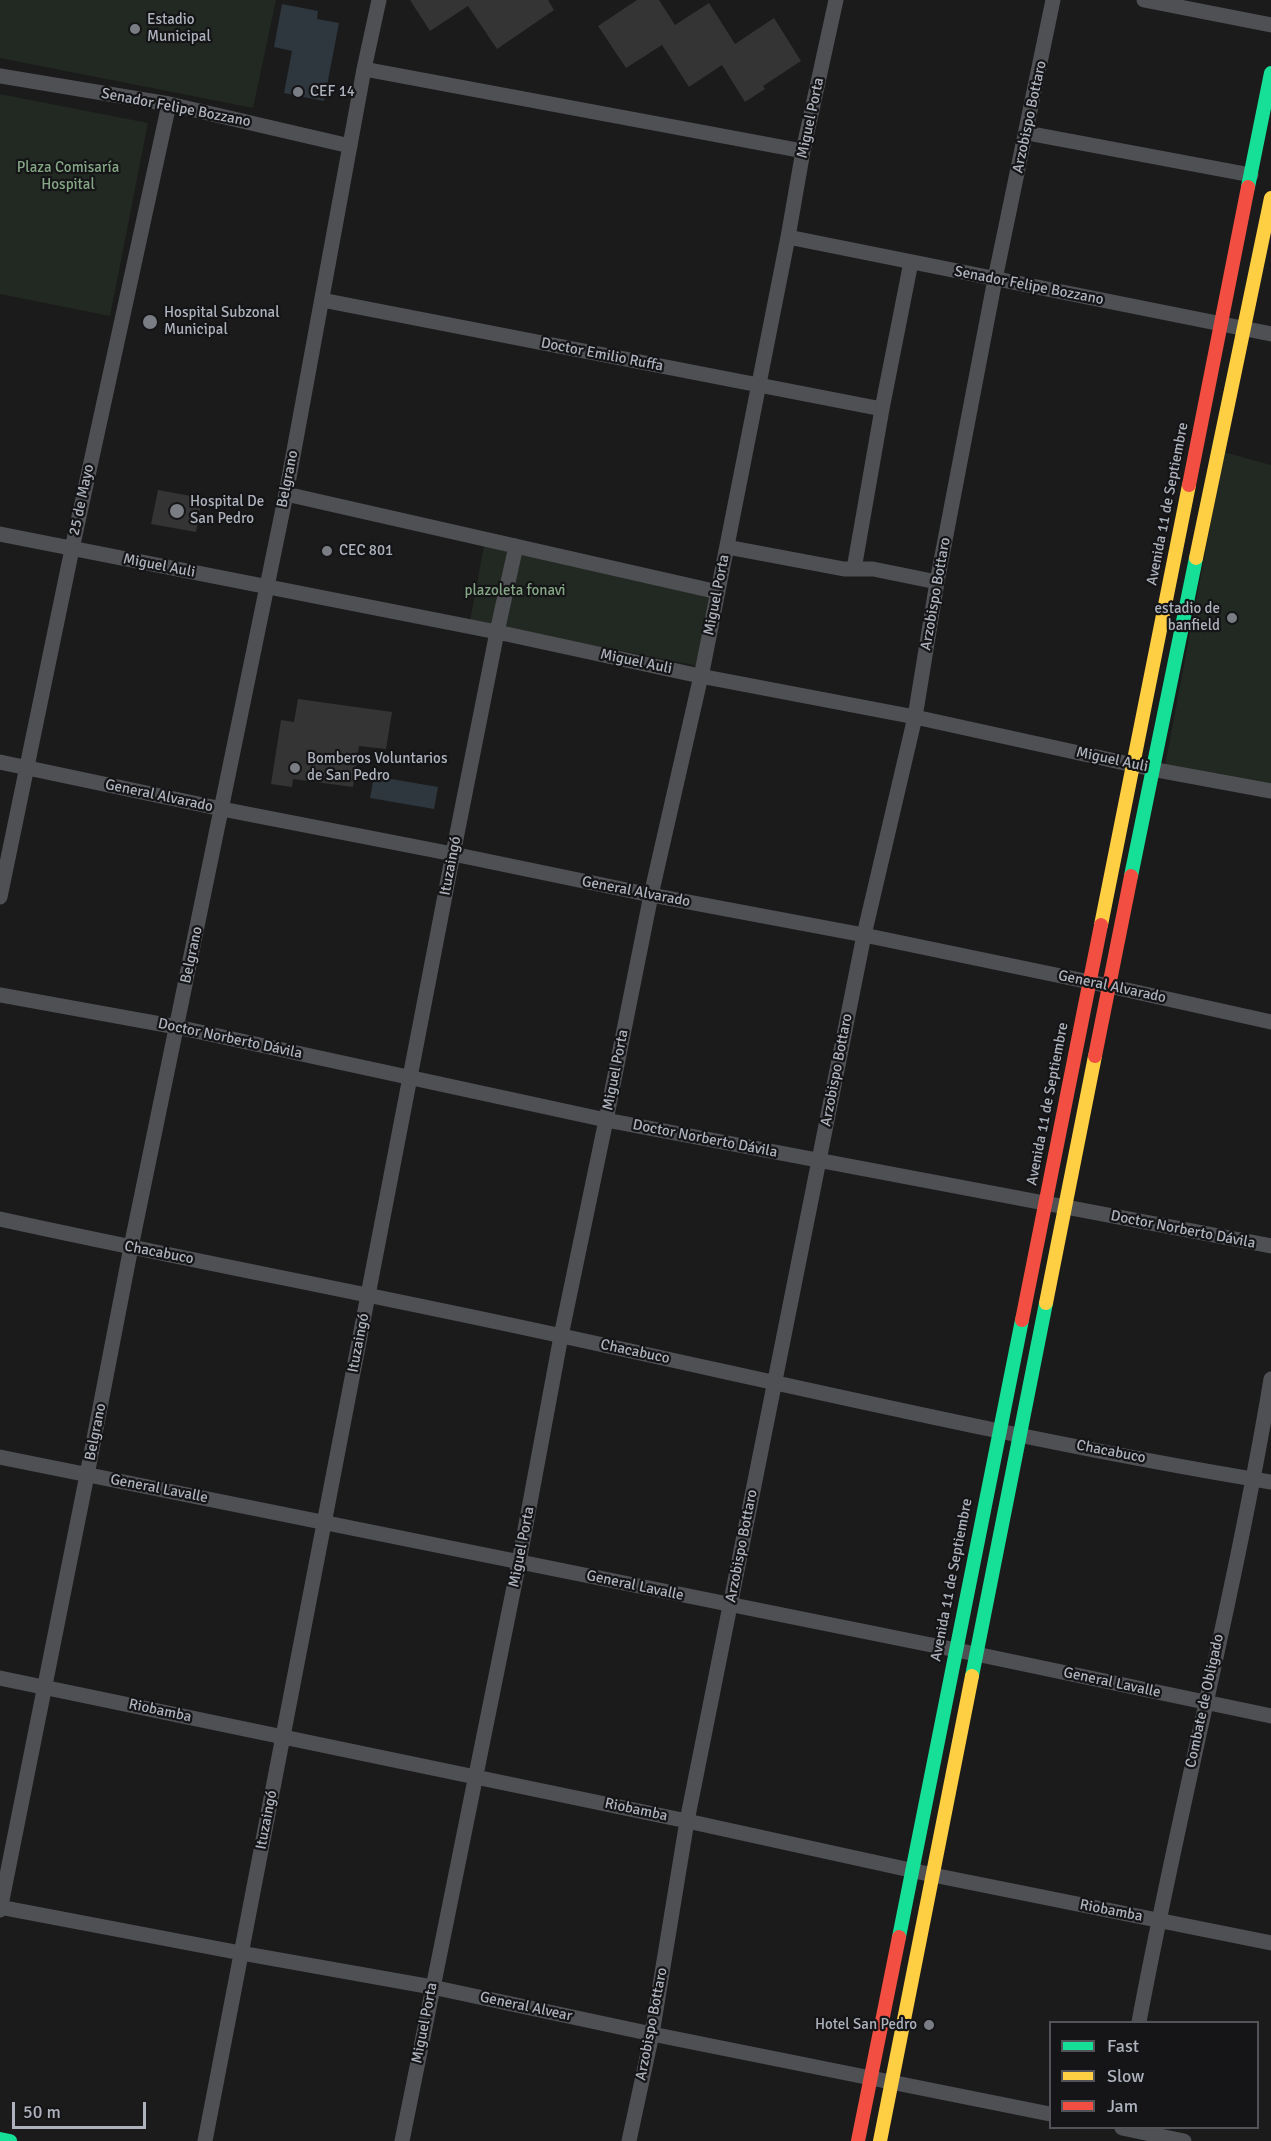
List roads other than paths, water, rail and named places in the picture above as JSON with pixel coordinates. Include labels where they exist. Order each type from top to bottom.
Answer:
[{"type":"main road","name":"Avenida 11 de Septiembre","points":[[858,2141],[1251,175],[1268,105],[1271,73]]},
{"type":"main road","points":[[880,2141],[1152,770],[1271,198]]},
{"type":"main road","points":[[0,2139],[10,2141]]},
{"type":"street","name":"Belgrano","points":[[0,1908],[130,1247],[286,494],[364,69],[379,0]]},
{"type":"street","name":"Miguel Porta","points":[[402,2141],[519,1563],[561,1336],[651,895],[718,592],[803,151],[836,0]]},
{"type":"street","name":"Arzobispo Bottaro","points":[[629,2141],[652,2034],[687,1821],[864,935],[915,717],[937,582],[995,279],[1053,0]]},
{"type":"street","points":[[1144,0],[1271,26]]},
{"type":"street","points":[[364,69],[803,151]]},
{"type":"street","name":"Senador Felipe Bozzano","points":[[0,76],[169,104],[350,146]]},
{"type":"street","name":"25 de Mayo","points":[[0,897],[72,549],[169,104]]},
{"type":"street","points":[[1027,133],[1251,175]]},
{"type":"street","name":"Senador Felipe Bozzano","points":[[788,237],[1271,334]]},
{"type":"street","points":[[854,569],[911,262]]},
{"type":"street","name":"Doctor Emilio Ruffa","points":[[322,300],[882,409]]},
{"type":"street","points":[[286,494],[718,592]]},
{"type":"street","name":"Miguel Auli","points":[[0,534],[497,632],[700,676],[915,717],[1152,770],[1271,791]]},
{"type":"street","name":"Ituzaingó","points":[[205,2141],[453,854],[516,546]]},
{"type":"street","points":[[727,547],[843,569],[873,569],[937,582]]},
{"type":"street","name":"General Alvarado","points":[[0,762],[222,809],[1089,981],[1271,1022]]},
{"type":"street","name":"Doctor Norberto Dávila","points":[[0,995],[177,1027],[606,1120],[1271,1246]]},
{"type":"street","name":"Chacabuco","points":[[0,1219],[368,1295],[999,1431],[1271,1482]]},
{"type":"street","name":"Combate de Obligado","points":[[1139,2021],[1158,1921],[1254,1479],[1271,1379]]},
{"type":"street","name":"General Lavalle","points":[[0,1457],[976,1654],[1271,1716]]},
{"type":"street","name":"Riobamba","points":[[0,1678],[687,1821],[911,1871],[1271,1943]]},
{"type":"street","name":"General Alvear","points":[[0,1908],[432,1987],[1049,2114]]},
{"type":"street","points":[[1130,2129],[1184,2141]]},
{"type":"place","name":"Estadio Municipal","points":[[135,29]]},
{"type":"place","name":"CEF 14","points":[[298,92]]},
{"type":"place","name":"Hospital Subzonal Municipal","points":[[150,322]]},
{"type":"place","name":"Hospital De San Pedro","points":[[177,511]]},
{"type":"place","name":"CEC 801","points":[[327,551]]},
{"type":"place","name":"estadio de banfield","points":[[1232,618]]},
{"type":"place","name":"Bomberos Voluntarios de San Pedro","points":[[295,768]]},
{"type":"place","name":"Hotel San Pedro","points":[[929,2025]]},
{"type":"park label","name":"Plaza Comisaría Hospital","points":[[68,176]]},
{"type":"park label","name":"plazoleta fonavi","points":[[515,591]]}]
